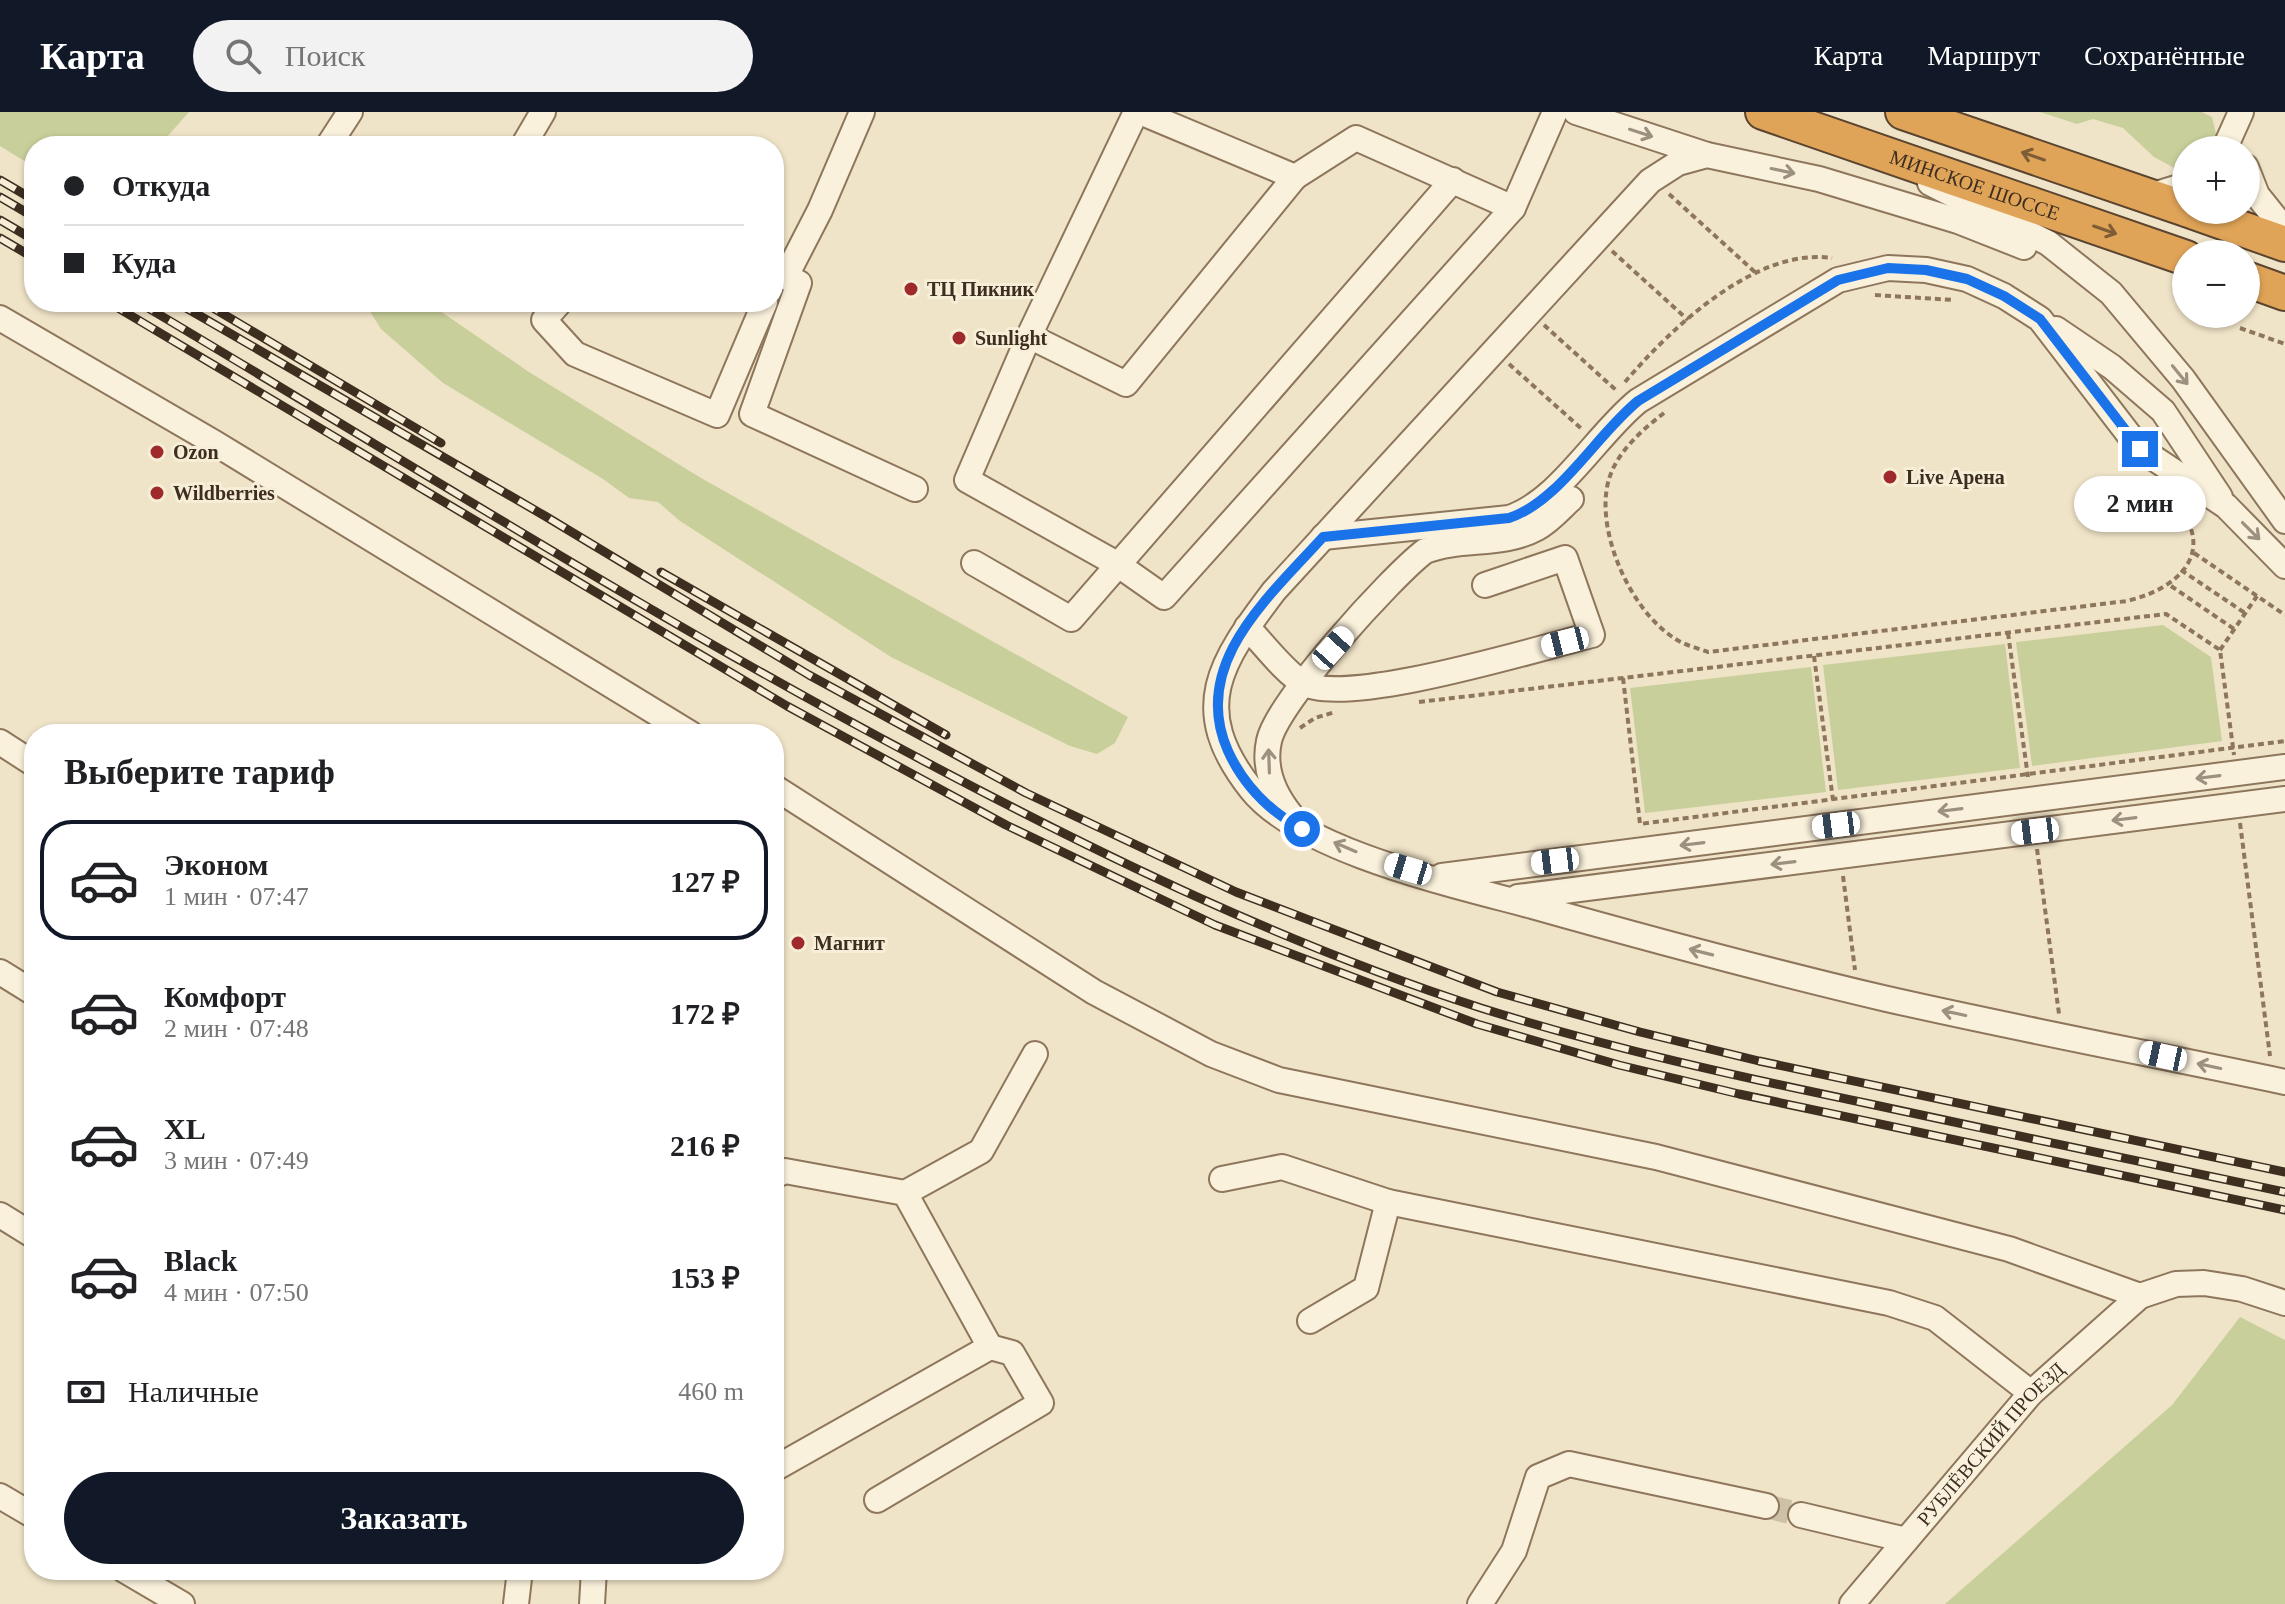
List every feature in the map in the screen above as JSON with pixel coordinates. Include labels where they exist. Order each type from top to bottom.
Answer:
[{"type":"highway","name":"МИНСКОЕ ШОССЕ","points":[[1763,112],[2172,253]]},
{"type":"highway","points":[[1903,112],[2172,204]]},
{"type":"highway","points":[[2227,224],[2285,244]]},
{"type":"highway","points":[[2260,284],[2285,293]]},
{"type":"street","points":[[341,136],[350,112]]},
{"type":"street","points":[[529,136],[543,112]]},
{"type":"street","points":[[784,266],[820,210],[862,112]]},
{"type":"street","points":[[1295,177],[1138,112],[1029,336],[967,480],[1117,564],[1164,597],[1513,208],[1555,112]]},
{"type":"street","points":[[1576,112],[1707,155],[1819,179],[1958,221],[2034,250],[2080,279],[2145,334]]},
{"type":"street","points":[[2231,136],[2242,112]]},
{"type":"street","points":[[2242,112],[2244,136]]},
{"type":"street","points":[[1819,131],[2048,243],[2085,269],[2111,293],[2183,379],[2285,521]]},
{"type":"street","points":[[1029,336],[1126,384],[1295,177],[1356,138],[1513,208]]},
{"type":"street","points":[[1707,155],[1678,163],[1650,181],[1323,537],[1231,647],[1219,675],[1216,699],[1220,734],[1251,790],[1277,815],[1359,854],[1505,899],[1888,999],[2285,1082]]},
{"type":"street","points":[[974,563],[1071,619],[1453,180]]},
{"type":"street","points":[[2150,196],[2172,189]]},
{"type":"street","points":[[2260,199],[2285,230]]},
{"type":"street","points":[[1323,537],[1509,518],[1524,513],[1541,502],[1615,420],[1638,401],[1838,280],[1888,268],[1926,270],[1967,279],[2004,296],[2112,367],[2163,411],[2226,506],[2285,566]]},
{"type":"street","points":[[784,277],[799,283],[752,414],[915,489]]},
{"type":"street","points":[[551,312],[544,320],[575,354],[717,415],[761,312]]},
{"type":"street","points":[[0,318],[213,442],[675,724]]},
{"type":"street","points":[[2040,319],[2140,449],[2226,506]]},
{"type":"street","points":[[1302,829],[1278,796],[1268,761],[1275,727],[1303,683],[1425,551],[1439,546],[1521,535],[1547,522],[1571,499]]},
{"type":"street","points":[[1247,627],[1303,683],[1335,690],[1403,682],[1592,635],[1565,558],[1485,585]]},
{"type":"street","points":[[0,742],[24,758]]},
{"type":"street","points":[[1433,877],[2285,767]]},
{"type":"street","points":[[784,793],[1094,992],[1211,1054],[1279,1080],[1656,1157],[2009,1249],[2140,1296],[2176,1284],[2204,1283],[2242,1289],[2285,1303]]},
{"type":"street","points":[[1505,899],[2285,799]]},
{"type":"street","points":[[0,972],[24,987]]},
{"type":"street","points":[[784,1171],[905,1193],[981,1151],[1035,1054]]},
{"type":"street","points":[[1222,1179],[1282,1167],[1388,1202],[1889,1303],[1935,1318],[2031,1393]]},
{"type":"street","points":[[905,1193],[990,1347]]},
{"type":"street","points":[[1310,1321],[1366,1288],[1388,1202]]},
{"type":"street","points":[[0,1215],[24,1230]]},
{"type":"street","name":"РУБЛЁВСКИЙ ПРОЕЗД","points":[[1852,1604],[2031,1393],[2140,1296]]},
{"type":"street","points":[[784,1463],[990,1347],[1012,1353],[1041,1403],[877,1500]]},
{"type":"street","points":[[1480,1604],[1514,1551],[1538,1477],[1569,1464],[1766,1506]]},
{"type":"street","points":[[0,1496],[24,1510]]},
{"type":"street","points":[[1801,1515],[1906,1540]]},
{"type":"street","points":[[141,1580],[182,1604]]},
{"type":"street","points":[[516,1604],[519,1580]]},
{"type":"street","points":[[592,1604],[593,1580]]},
{"type":"path","points":[[1664,190],[1756,273]]},
{"type":"path","points":[[1611,249],[1688,320]]},
{"type":"path","points":[[1609,401],[1688,320],[1756,273],[1798,258],[1829,258]]},
{"type":"path","points":[[1870,295],[1965,303]]},
{"type":"path","points":[[1542,324],[1617,391]]},
{"type":"path","points":[[2240,328],[2285,344]]},
{"type":"path","points":[[1508,362],[1583,430],[1591,421]]},
{"type":"path","points":[[1670,407],[1641,431],[1622,454],[1609,477],[1605,515],[1616,559],[1638,599],[1663,629],[1690,646],[1708,652],[2127,601],[2171,586],[2194,553],[2194,540],[2188,522],[2176,503],[2158,486]]},
{"type":"path","points":[[2194,553],[2285,615]]},
{"type":"path","points":[[2181,570],[2245,613]]},
{"type":"path","points":[[2171,586],[2234,629]]},
{"type":"path","points":[[2236,773],[2220,650],[2257,596]]},
{"type":"path","points":[[1410,703],[2166,614],[2220,650]]},
{"type":"path","points":[[2008,633],[2031,800]]},
{"type":"path","points":[[1814,656],[1836,825]]},
{"type":"path","points":[[1623,678],[1640,824],[2285,741]]},
{"type":"path","points":[[1291,738],[1315,718],[1340,711]]},
{"type":"path","points":[[2240,804],[2270,1059]]},
{"type":"path","points":[[2035,831],[2059,1014]]},
{"type":"path","points":[[1840,856],[1855,970]]},
{"type":"green space","points":[[0,112],[189,112],[168,136],[24,136],[24,161],[0,146]]},
{"type":"green space","points":[[2040,112],[2202,112],[2212,117],[2217,136],[2172,136],[2172,167],[2154,157],[2123,128],[2093,119],[2077,124]]},
{"type":"green space","points":[[370,312],[442,312],[529,372],[701,478],[1128,717],[1115,743],[1097,754],[1070,746],[891,657],[680,521],[658,502],[629,498],[603,479],[443,383],[381,329]]},
{"type":"green space","points":[[2163,625],[2211,657],[2222,741],[2032,766],[2016,642]]},
{"type":"green space","points":[[2005,644],[2020,768],[1838,790],[1823,665]]},
{"type":"green space","points":[[1811,667],[1826,792],[1645,813],[1630,688]]},
{"type":"green space","points":[[2240,1317],[2285,1340],[2285,1604],[1945,1604],[2172,1405]]},
{"type":"tunnel","points":[[1766,1506],[1801,1515]]},
{"type":"railway","points":[[0,180],[24,194]]},
{"type":"railway","points":[[0,197],[24,211]]},
{"type":"railway","points":[[0,220],[24,234]]},
{"type":"railway","points":[[0,238],[24,252]]},
{"type":"railway","points":[[125,312],[787,706],[1006,825],[1215,925],[1477,1024],[1619,1065],[1739,1094],[2285,1210]]},
{"type":"railway","points":[[155,312],[625,594],[822,706],[1058,830],[1266,927],[1481,1008],[1626,1049],[2285,1192]]},
{"type":"railway","points":[[193,312],[545,516],[809,675],[1026,793],[1236,892],[1497,992],[1640,1032],[1759,1061],[2285,1172]]},
{"type":"railway","points":[[220,312],[441,443]]},
{"type":"railway","points":[[661,572],[946,735]]},
{"type":"place","name":"ТЦ Пикник","points":[[911,289]]},
{"type":"place","name":"Sunlight","points":[[959,338]]},
{"type":"place","name":"Ozon","points":[[157,452]]},
{"type":"place","name":"Live Арена","points":[[1890,477]]},
{"type":"place","name":"Wildberries","points":[[157,493]]},
{"type":"place","name":"Магнит","points":[[798,943]]},
{"type":"route","points":[[1302,829],[1277,815],[1242,777],[1220,734],[1216,699],[1219,675],[1231,647],[1274,591],[1323,537],[1509,518],[1524,513],[1541,502],[1615,420],[1638,401],[1838,280],[1888,268],[1926,270],[1967,279],[2004,296],[2040,319],[2140,449]]}]
